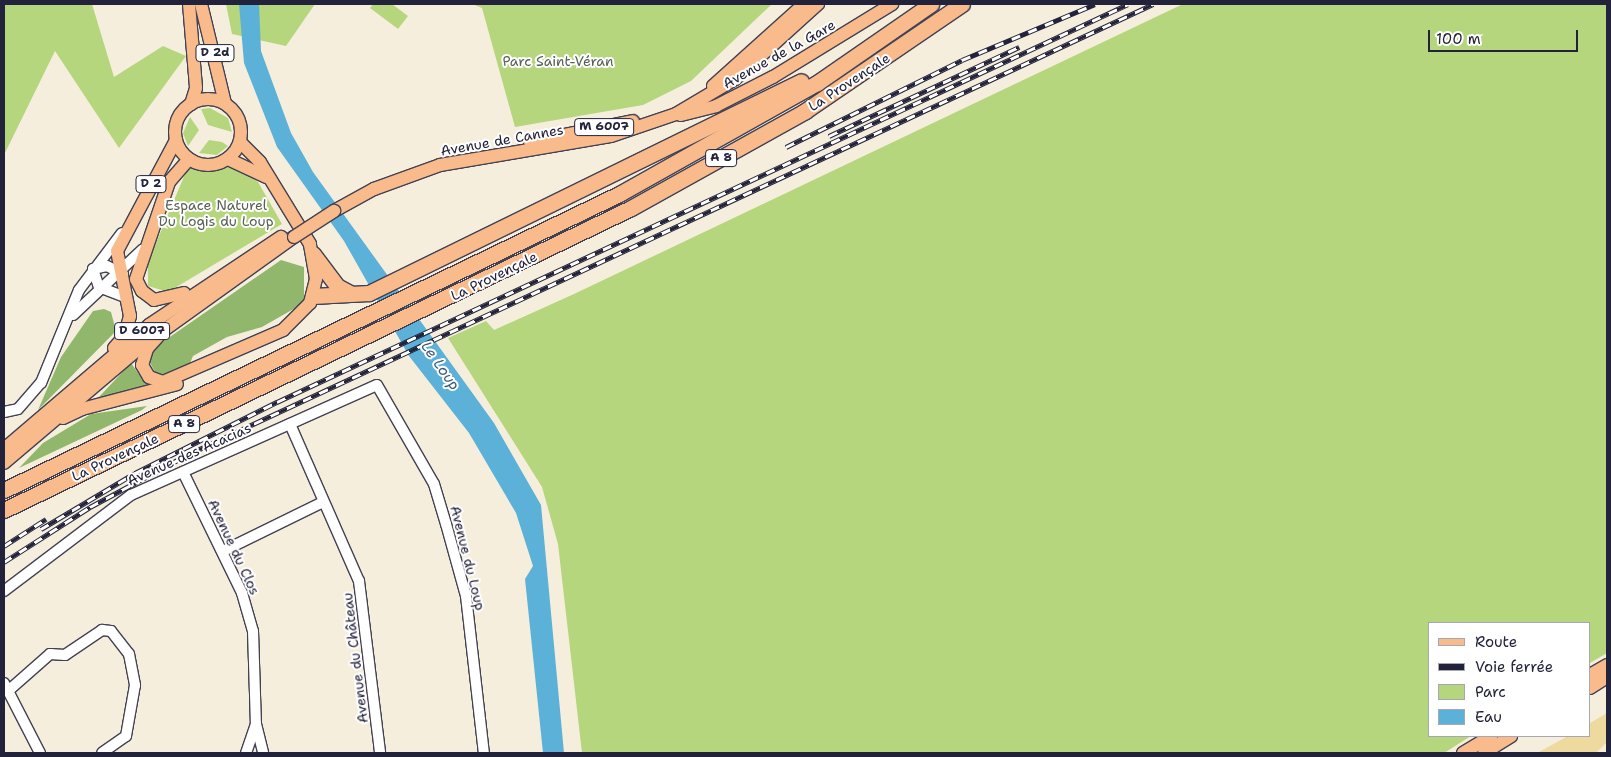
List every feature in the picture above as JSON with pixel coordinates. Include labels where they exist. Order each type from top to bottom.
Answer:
[{"type":"highway","name":"La Provençale","points":[[4,490],[356,322],[722,138],[816,83],[930,4]]},
{"type":"highway","name":"La Provençale","points":[[4,510],[364,339],[631,208],[805,111],[962,4]]},
{"type":"highway","points":[[313,296],[328,292],[353,295],[369,293],[744,111],[907,21]]},
{"type":"highway","points":[[313,254],[337,286],[353,295]]},
{"type":"main road","name":"D 2d","points":[[189,4],[196,88],[191,104]]},
{"type":"main road","name":"D 2d","points":[[201,4],[225,103]]},
{"type":"main road","name":"Avenue de Cannes","points":[[73,390],[149,325],[215,277],[372,186],[440,158],[645,118],[678,105],[713,86],[804,4]]},
{"type":"main road","name":"Avenue de Cannes","points":[[372,186],[440,165],[611,136],[676,114],[735,79],[818,4]]},
{"type":"main road","name":"Avenue de la Gare","points":[[676,114],[687,116],[716,106],[892,4]]},
{"type":"main road","points":[[211,99],[225,103],[240,121],[240,142],[228,159],[213,165],[189,159],[176,140],[178,118],[191,104],[211,99]]},
{"type":"main road","name":"D 2","points":[[73,390],[124,337],[130,322],[127,298],[119,270],[118,251],[126,228],[176,140]]},
{"type":"main road","points":[[36,437],[71,413],[164,390],[290,326],[313,296],[316,279],[313,254],[260,162],[240,142]]},
{"type":"main road","name":"D 2","points":[[138,286],[142,250],[172,175],[189,159]]},
{"type":"main road","points":[[228,159],[268,178]]},
{"type":"main road","name":"Avenue de Cannes","points":[[4,463],[163,331],[292,234]]},
{"type":"main road","points":[[138,286],[154,300],[168,300],[215,277]]},
{"type":"main road","points":[[163,331],[142,360],[143,370],[153,380],[170,381],[216,362]]},
{"type":"main road","name":"D 6007","points":[[4,449],[73,390]]},
{"type":"main road","points":[[1591,673],[1607,665]]},
{"type":"main road","points":[[1591,687],[1607,677]]},
{"type":"main road","points":[[1463,753],[1489,737]]},
{"type":"main road","points":[[1484,753],[1509,737]]},
{"type":"street","name":"D 2","points":[[4,412],[18,409],[31,399],[93,269],[126,228]]},
{"type":"street","name":"D 2","points":[[68,322],[99,288],[142,250]]},
{"type":"street","points":[[127,298],[99,288],[93,269],[107,266],[119,270],[138,286]]},
{"type":"street","name":"Avenue des Acacias","points":[[4,591],[103,513],[159,480],[183,472],[377,385]]},
{"type":"street","name":"Avenue du Loup","points":[[377,385],[434,484],[446,524],[466,596],[484,753]]},
{"type":"street","name":"Avenue du Château","points":[[290,424],[359,581],[380,753]]},
{"type":"street","name":"Avenue du Clos","points":[[183,472],[223,551],[253,631],[256,724],[246,753]]},
{"type":"street","points":[[223,551],[323,502]]},
{"type":"street","points":[[40,753],[6,687],[50,654],[65,655],[102,630],[111,631],[128,654],[135,685],[126,736],[102,753]]},
{"type":"street","points":[[256,724],[263,753]]},
{"type":"green space","points":[[4,4],[92,4],[114,77],[163,46],[186,56],[119,148],[55,51],[4,155]]},
{"type":"green space","points":[[226,4],[315,4],[286,46],[232,34]]},
{"type":"green space","points":[[373,4],[392,4],[408,16],[398,29],[370,8]]},
{"type":"green space","name":"Parc Saint-Véran","points":[[472,4],[772,4],[691,81],[643,105],[515,127],[482,8]]},
{"type":"green space","points":[[1183,4],[1607,4],[1607,653],[1591,662],[1591,622],[1428,622],[1428,737],[1469,737],[1444,753],[582,753],[558,544],[542,487],[448,338],[486,321],[494,330],[574,294]]},
{"type":"green space","points":[[210,108],[228,118],[232,132],[208,125],[201,109]]},
{"type":"green space","points":[[190,117],[199,130],[188,146],[183,133]]},
{"type":"green space","points":[[209,140],[222,142],[228,146],[217,155],[199,153]]},
{"type":"green space","name":"Espace Naturel Du Logis du Loup","points":[[233,164],[258,182],[282,224],[168,292],[148,286],[148,262],[188,167],[215,169]]},
{"type":"green space","points":[[281,260],[304,267],[304,300],[297,307],[262,327],[227,337],[193,356],[188,368],[167,377],[155,372],[149,361],[151,350]]},
{"type":"green space","points":[[104,309],[111,312],[116,331],[38,410],[61,357],[93,311]]},
{"type":"green space","points":[[131,363],[145,383],[154,387],[98,398]]},
{"type":"green space","points":[[147,406],[19,468],[43,443],[91,414]]},
{"type":"sand","points":[[1607,713],[1607,742],[1596,753],[1537,753],[1566,737],[1591,737],[1591,722]]},
{"type":"water","name":"Le Loup","points":[[239,4],[259,4],[261,51],[291,133],[313,172],[494,423],[541,505],[564,753],[543,753],[525,579],[533,566],[516,513],[469,433],[409,356],[344,241],[277,147],[244,63]]},
{"type":"railway","points":[[786,147],[962,60],[1095,4]]},
{"type":"railway","points":[[41,529],[135,473],[277,402],[1128,4]]},
{"type":"railway","points":[[4,562],[90,507],[189,454],[1153,4]]},
{"type":"railway","points":[[829,136],[1019,47]]},
{"type":"railway","points":[[4,546],[46,519]]}]
